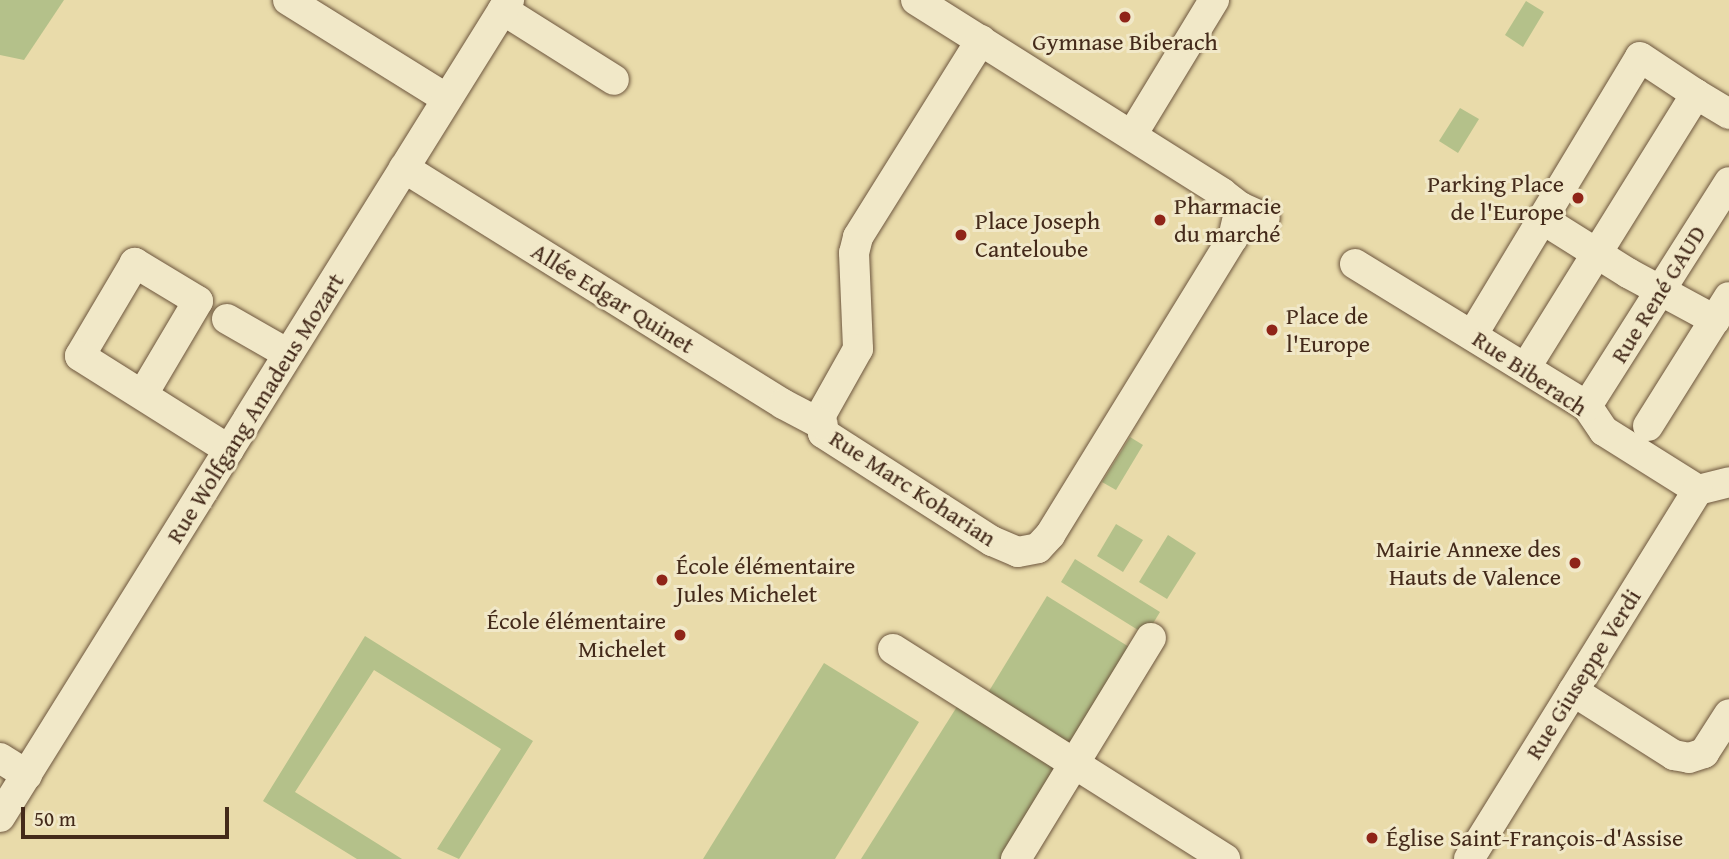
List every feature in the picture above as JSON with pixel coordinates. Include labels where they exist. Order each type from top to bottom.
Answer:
[{"type":"street","points":[[916,0],[1132,135],[1214,0]]},
{"type":"street","points":[[295,2],[447,99]]},
{"type":"street","points":[[506,5],[614,80]]},
{"type":"street","name":"Rue Wolfgang Amadeus Mozart","points":[[0,817],[506,5]]},
{"type":"street","name":"Rue Marc Koharian","points":[[981,40],[858,237],[854,253],[858,349],[821,415],[823,433],[992,541],[1017,552],[1038,548],[1050,535],[1233,238],[1252,213],[1132,135]]},
{"type":"street","points":[[1473,334],[1640,57],[1729,114]]},
{"type":"street","points":[[1526,367],[1696,94]]},
{"type":"street","name":"Allée Edgar Quinet","points":[[404,168],[783,404],[823,425]]},
{"type":"street","name":"Rue René GAUD","points":[[1587,406],[1729,182]]},
{"type":"street","points":[[1542,219],[1659,289],[1722,308],[1648,426]]},
{"type":"street","name":"Rue Biberach","points":[[1355,264],[1587,406],[1604,431],[1698,489]]},
{"type":"street","points":[[227,319],[288,354]]},
{"type":"street","points":[[143,394],[229,450]]},
{"type":"street","points":[[1698,489],[1729,482]]},
{"type":"street","name":"Rue Giuseppe Verdi","points":[[1469,859],[1698,489]]},
{"type":"street","points":[[1016,859],[1151,638]]},
{"type":"street","points":[[893,649],[1225,859]]},
{"type":"street","points":[[1573,691],[1674,755],[1689,758],[1704,753],[1729,714]]},
{"type":"street","points":[[0,758],[27,775]]},
{"type":"green space","points":[[0,0],[64,0],[24,60],[0,55]]},
{"type":"green space","points":[[1526,1],[1544,12],[1523,47],[1505,35]]},
{"type":"green space","points":[[1460,108],[1479,119],[1458,153],[1439,141]]},
{"type":"green space","points":[[1130,437],[1143,445],[1116,490],[1102,482]]},
{"type":"green space","points":[[1116,524],[1143,540],[1123,572],[1097,556]]},
{"type":"green space","points":[[1168,535],[1196,553],[1167,599],[1139,582]]},
{"type":"green space","points":[[1075,559],[1160,612],[1146,635],[1061,582]]},
{"type":"green space","points":[[1047,596],[1134,650],[1073,749],[986,696]]},
{"type":"green space","points":[[365,636],[533,741],[459,859],[437,849],[501,749],[374,670],[295,792],[402,859],[357,859],[263,801]]},
{"type":"green space","points":[[824,663],[919,722],[835,859],[703,859]]},
{"type":"green space","points":[[958,705],[1058,768],[1001,859],[861,859]]},
{"type":"place","name":"Gymnase Biberach","points":[[1125,17]]},
{"type":"place","name":"Parking Place de l'Europe","points":[[1578,198]]},
{"type":"place","name":"Pharmacie du marché","points":[[1160,220]]},
{"type":"place","name":"Place Joseph Canteloube","points":[[961,235]]},
{"type":"place","name":"Place de l'Europe","points":[[1272,330]]},
{"type":"place","name":"Mairie Annexe des Hauts de Valence","points":[[1575,563]]},
{"type":"place","name":"École élémentaire Jules Michelet","points":[[662,580]]},
{"type":"place","name":"École élémentaire Michelet","points":[[680,635]]},
{"type":"place","name":"Église Saint-François-d'Assise","points":[[1372,838]]}]
